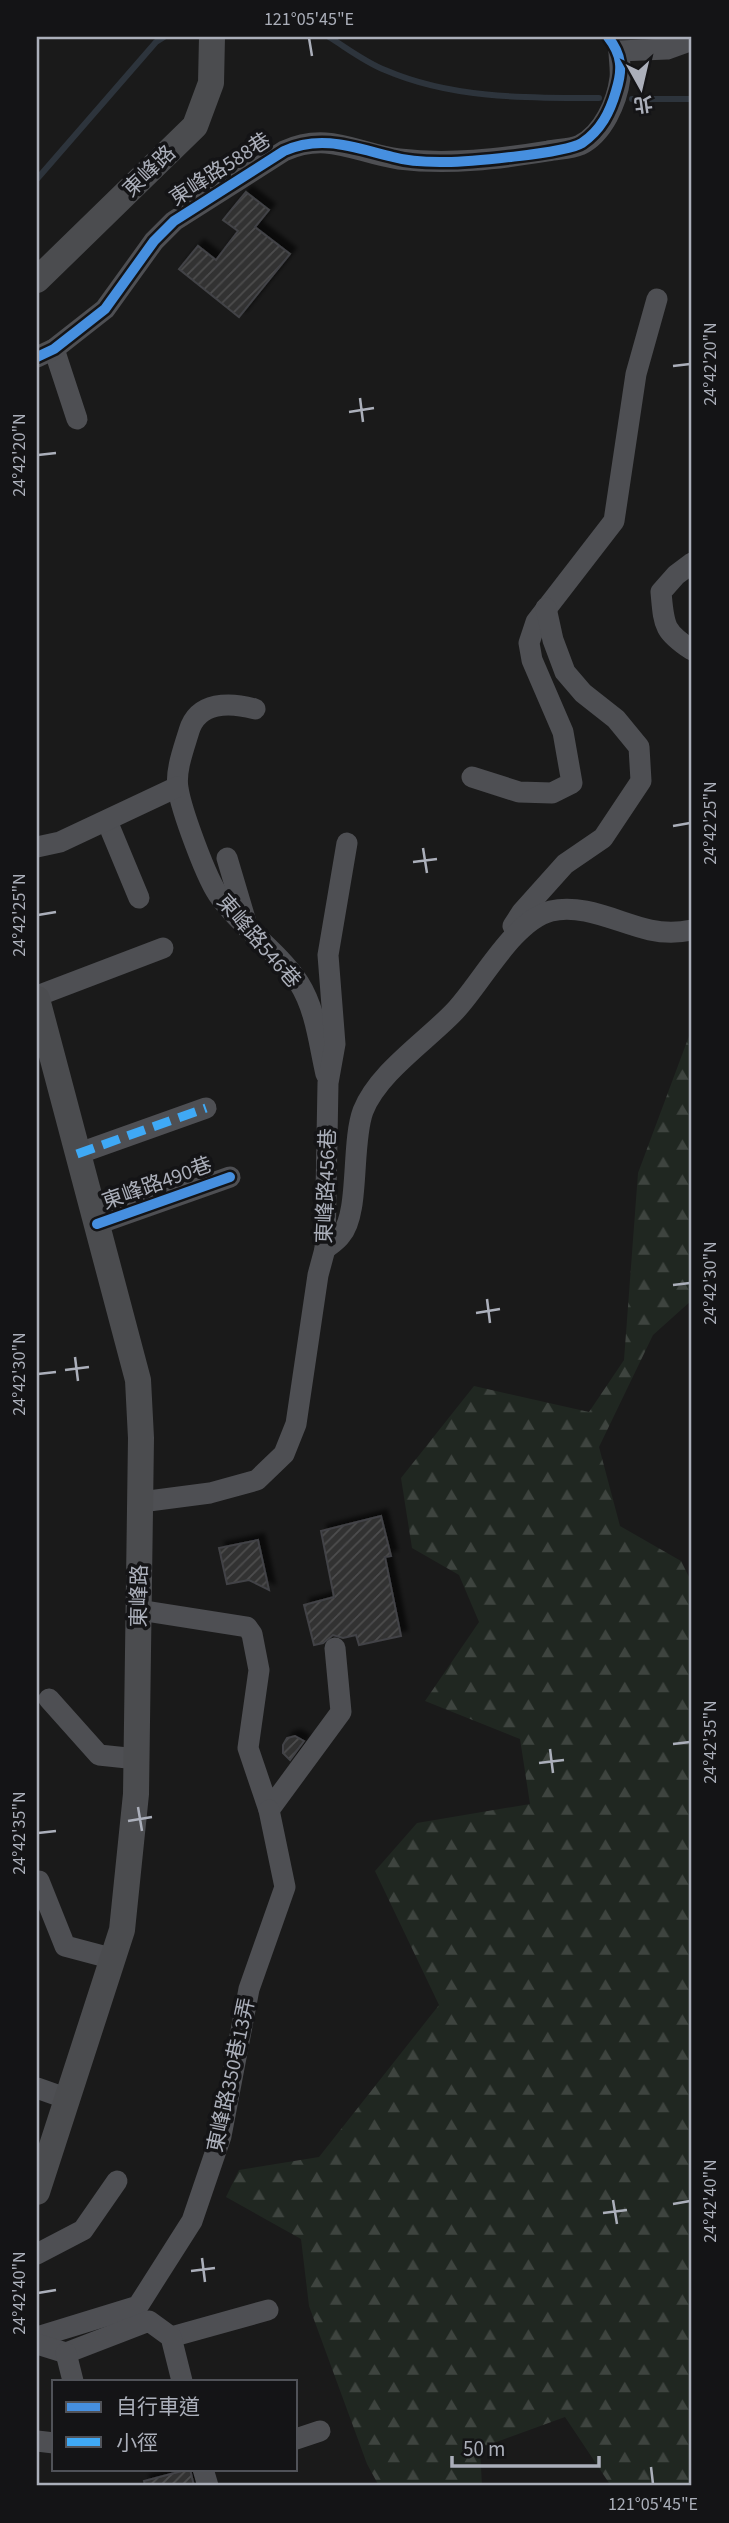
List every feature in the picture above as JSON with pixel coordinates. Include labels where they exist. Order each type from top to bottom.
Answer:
[{"type":"main road","name":"東峰路","points":[[37,280],[195,126],[211,83],[212,37]]},
{"type":"main road","name":"東峰路","points":[[37,998],[138,1380],[141,1502],[136,1759],[130,1866],[122,1930],[37,2192]]},
{"type":"street","points":[[614,44],[667,49],[692,40]]},
{"type":"street","name":"東峰路588巷","points":[[45,353],[105,309],[154,241],[174,221],[299,144],[322,141],[396,158],[440,162],[493,159],[579,145],[597,131],[610,112],[620,77],[614,44]]},
{"type":"street","points":[[472,777],[519,792],[552,793],[572,783],[563,732],[532,660],[529,643],[536,622],[614,521],[636,374],[657,299]]},
{"type":"street","points":[[45,353],[77,419]]},
{"type":"street","points":[[692,563],[676,575],[661,592],[664,621],[673,638],[692,650]]},
{"type":"street","points":[[325,1249],[342,1234],[350,1219],[358,1126],[364,1108],[386,1076],[455,1012],[491,964],[522,912],[565,864],[603,838],[641,781],[639,747],[616,719],[583,693],[565,672],[553,640],[546,608]]},
{"type":"street","points":[[37,847],[60,842],[177,787],[181,757],[190,727],[202,711],[219,704],[237,704],[256,709]]},
{"type":"street","name":"東峰路546巷","points":[[177,787],[198,850],[218,896],[276,953],[306,996],[313,1015],[328,1083]]},
{"type":"street","points":[[107,821],[139,898]]},
{"type":"street","name":"東峰路456巷","points":[[141,1502],[210,1493],[257,1479],[284,1454],[296,1424],[318,1275],[325,1249],[328,1083],[335,1044],[328,955],[347,843]]},
{"type":"street","points":[[227,858],[247,927]]},
{"type":"street","points":[[491,964],[535,918],[551,911],[587,912],[671,933],[692,930]]},
{"type":"street","points":[[37,998],[163,948]]},
{"type":"street","points":[[77,1154],[206,1108]]},
{"type":"street","name":"東峰路490巷","points":[[97,1224],[230,1177]]},
{"type":"street","name":"東峰路350巷13弄","points":[[37,2337],[138,2306],[192,2221],[221,2136],[249,1989],[285,1887],[269,1810],[248,1748],[259,1670],[253,1634],[247,1627],[139,1610]]},
{"type":"street","points":[[269,1810],[341,1713],[335,1648]]},
{"type":"street","points":[[49,1699],[99,1755],[136,1759]]},
{"type":"street","points":[[37,1881],[65,1946],[114,1959]]},
{"type":"street","points":[[37,2088],[68,2099]]},
{"type":"street","points":[[37,2254],[83,2230],[117,2181]]},
{"type":"street","points":[[171,2337],[268,2310]]},
{"type":"street","points":[[37,2344],[66,2353],[149,2320],[171,2337],[182,2380]]},
{"type":"street","points":[[66,2353],[73,2380]]},
{"type":"street","points":[[298,2438],[320,2431]]},
{"type":"green space","points":[[692,1028],[692,1300],[653,1335],[599,1447],[620,1526],[681,1561],[692,1583],[692,2486],[611,2486],[565,2417],[480,2448],[482,2486],[379,2486],[367,2464],[309,2306],[301,2239],[226,2197],[239,2170],[319,2157],[439,2005],[375,1871],[417,1823],[530,1804],[520,1739],[425,1701],[479,1622],[459,1575],[412,1548],[401,1478],[474,1386],[589,1412],[624,1360],[638,1173]]},
{"type":"building","points":[[246,192],[269,210],[255,227],[290,254],[239,317],[179,269],[198,246],[216,260],[238,231],[223,220]]},
{"type":"building","points":[[381,1516],[391,1556],[385,1557],[401,1636],[359,1645],[356,1635],[343,1638],[333,1635],[323,1643],[314,1645],[304,1605],[334,1597],[321,1531]]},
{"type":"building","points":[[258,1540],[269,1590],[249,1580],[227,1584],[219,1548]]},
{"type":"building","points":[[295,1736],[304,1741],[290,1760],[283,1753],[283,1745],[287,1738]]},
{"type":"building","points":[[190,2470],[194,2486],[145,2486],[144,2481]]},
{"type":"waterway","points":[[37,179],[156,42],[164,37]]},
{"type":"waterway","points":[[329,37],[378,67],[437,87],[517,97],[599,98]]},
{"type":"waterway","points":[[632,99],[692,99]]},
{"type":"marked path","points":[[77,1154],[206,1108]]},
{"type":"cycle path","points":[[37,357],[54,349],[105,309],[154,241],[174,221],[284,151],[312,143],[325,143],[404,159],[452,162],[537,154],[582,143],[604,120],[618,83],[619,56],[608,37]]},
{"type":"cycle path","points":[[97,1224],[230,1177]]}]
